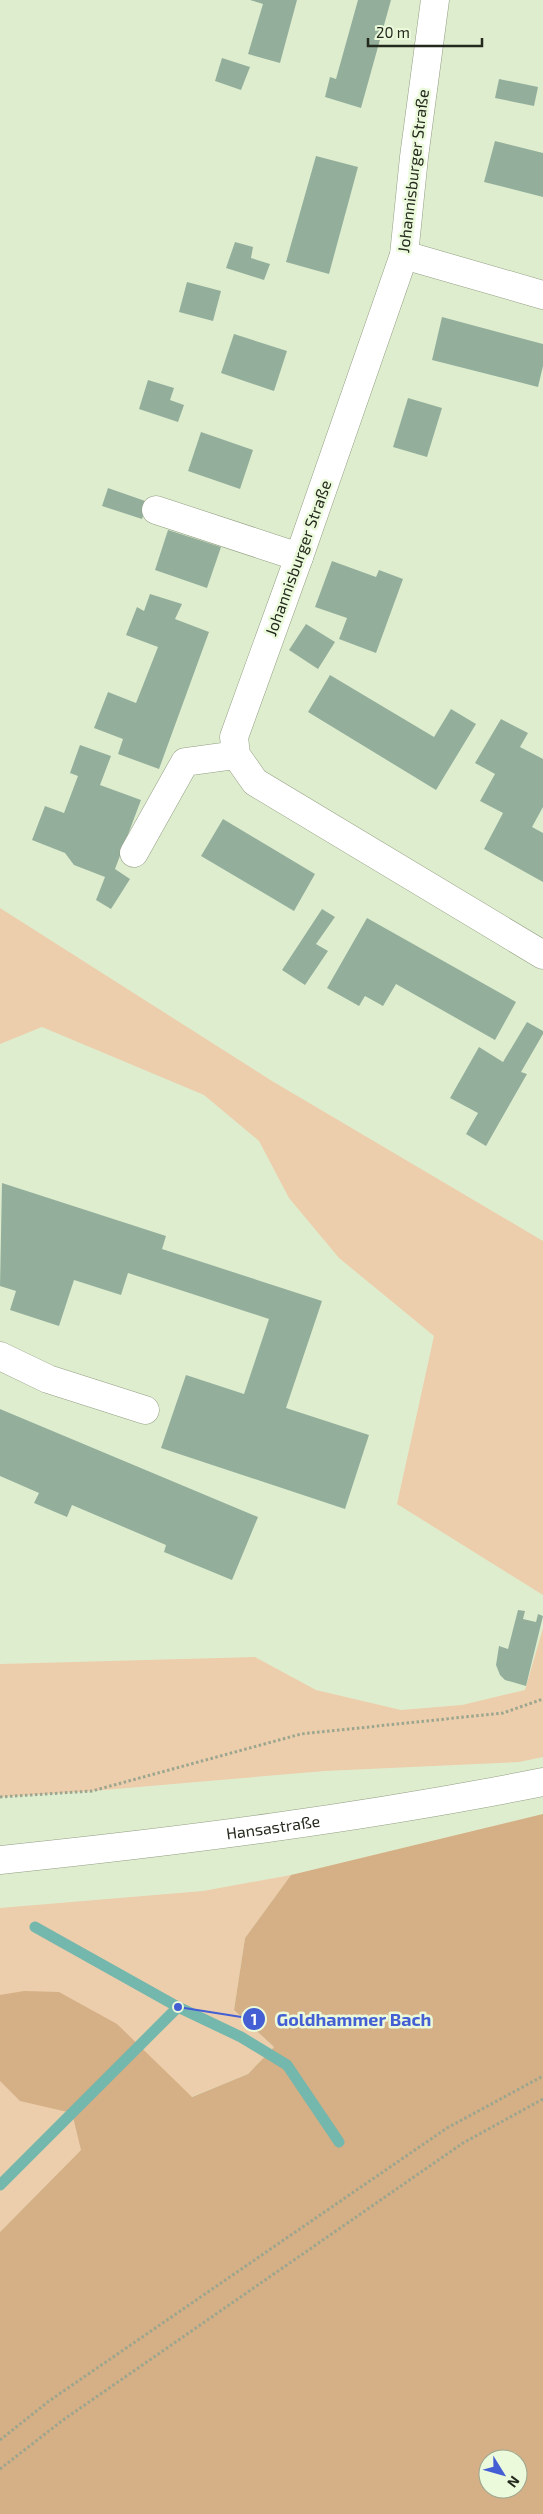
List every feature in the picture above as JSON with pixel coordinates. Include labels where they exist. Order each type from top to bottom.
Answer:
[{"type":"street","name":"Johannisburger Straße","points":[[236,755],[234,737],[404,255],[414,157],[435,0]]},
{"type":"street","points":[[404,255],[543,295]]},
{"type":"street","points":[[156,510],[299,557]]},
{"type":"street","points":[[134,853],[185,762],[236,755],[255,782],[543,955]]},
{"type":"street","points":[[0,1356],[48,1379],[145,1410]]},
{"type":"street","name":"Hansastraße","points":[[0,1860],[268,1829],[437,1803],[543,1782]]},
{"type":"path","points":[[0,1797],[92,1791],[301,1734],[503,1713],[543,1699]]},
{"type":"path","points":[[0,2440],[49,2401],[447,2128],[543,2076]]},
{"type":"path","points":[[0,2469],[63,2420],[463,2143],[543,2100]]},
{"type":"shaded area","points":[[0,908],[272,1081],[543,1241],[543,1595],[397,1504],[434,1336],[339,1258],[289,1198],[259,1141],[204,1095],[42,1027],[0,1044]]},
{"type":"shaded area","points":[[543,1628],[543,1757],[519,1762],[325,1771],[0,1797],[0,1664],[255,1657],[316,1690],[401,1710],[462,1705],[525,1690]]},
{"type":"shaded area","points":[[543,1814],[543,2514],[0,2514],[0,2232],[81,2150],[72,2113],[20,2101],[0,2081],[0,1995],[24,1991],[59,1992],[117,2024],[192,2097],[248,2074],[274,2047],[234,2010],[245,1938],[291,1875]]},
{"type":"shaded area","points":[[291,1875],[245,1938],[234,2010],[274,2047],[248,2074],[191,2097],[81,2150],[0,2232],[0,1908],[203,1891]]},
{"type":"building","points":[[250,0],[297,0],[280,63],[248,54],[263,4]]},
{"type":"building","points":[[358,0],[391,0],[361,108],[325,97],[330,77],[336,79]]},
{"type":"building","points":[[222,58],[250,67],[241,90],[215,81]]},
{"type":"building","points":[[499,79],[538,87],[534,106],[495,98]]},
{"type":"building","points":[[495,141],[543,153],[543,197],[484,182]]},
{"type":"building","points":[[316,156],[358,167],[329,274],[286,262]]},
{"type":"building","points":[[235,242],[253,247],[251,258],[270,264],[264,280],[226,268]]},
{"type":"building","points":[[187,282],[221,291],[213,321],[179,312]]},
{"type":"building","points":[[442,317],[543,344],[543,366],[538,387],[432,360]]},
{"type":"building","points":[[234,334],[287,351],[274,391],[221,373]]},
{"type":"building","points":[[148,380],[174,388],[170,400],[184,405],[178,422],[139,409]]},
{"type":"building","points":[[408,398],[442,408],[427,457],[393,447]]},
{"type":"building","points":[[201,432],[253,450],[240,489],[188,471]]},
{"type":"building","points":[[108,488],[148,502],[142,519],[102,506]]},
{"type":"building","points":[[168,530],[221,547],[207,588],[155,570]]},
{"type":"building","points":[[332,561],[376,577],[379,570],[403,579],[376,653],[339,639],[347,618],[315,607]]},
{"type":"building","points":[[150,594],[182,604],[175,619],[209,632],[159,769],[118,754],[123,739],[94,728],[108,692],[136,703],[158,647],[126,635],[137,607],[144,611]]},
{"type":"building","points":[[306,624],[335,642],[318,669],[289,650]]},
{"type":"building","points":[[330,675],[434,737],[451,709],[476,724],[436,790],[308,712]]},
{"type":"building","points":[[501,719],[528,733],[520,747],[543,759],[543,807],[532,827],[543,833],[543,882],[484,849],[503,813],[480,801],[495,774],[475,763]]},
{"type":"building","points":[[80,745],[111,756],[100,785],[141,800],[115,869],[130,879],[111,909],[96,900],[105,877],[74,865],[65,853],[32,840],[45,806],[64,813],[78,776],[70,773]]},
{"type":"building","points":[[223,819],[315,874],[294,911],[201,856]]},
{"type":"building","points":[[322,909],[335,917],[316,944],[328,951],[305,985],[282,970]]},
{"type":"building","points":[[367,918],[516,1002],[495,1040],[396,984],[383,1006],[365,996],[359,1006],[327,988]]},
{"type":"building","points":[[527,1022],[543,1031],[543,1034],[521,1072],[527,1074],[486,1146],[466,1134],[478,1113],[450,1098],[479,1047],[503,1062]]},
{"type":"building","points":[[2,1183],[166,1236],[162,1249],[322,1301],[286,1408],[369,1435],[345,1509],[161,1448],[186,1375],[244,1394],[269,1319],[128,1273],[121,1295],[74,1280],[59,1326],[10,1310],[16,1291],[0,1286]]},
{"type":"building","points":[[0,1409],[258,1517],[232,1580],[164,1552],[166,1545],[72,1505],[67,1517],[34,1503],[39,1493],[0,1476]]},
{"type":"building","points":[[518,1610],[525,1611],[523,1619],[536,1622],[538,1614],[543,1616],[526,1686],[505,1680],[500,1675],[496,1665],[499,1646],[508,1649]]},
{"type":"waterway","points":[[35,1927],[178,2007],[241,2037],[287,2065],[339,2142]]},
{"type":"waterway","points":[[0,2185],[178,2007]]},
{"type":"place","name":"Goldhammer Bach","points":[[178,2007]]}]
